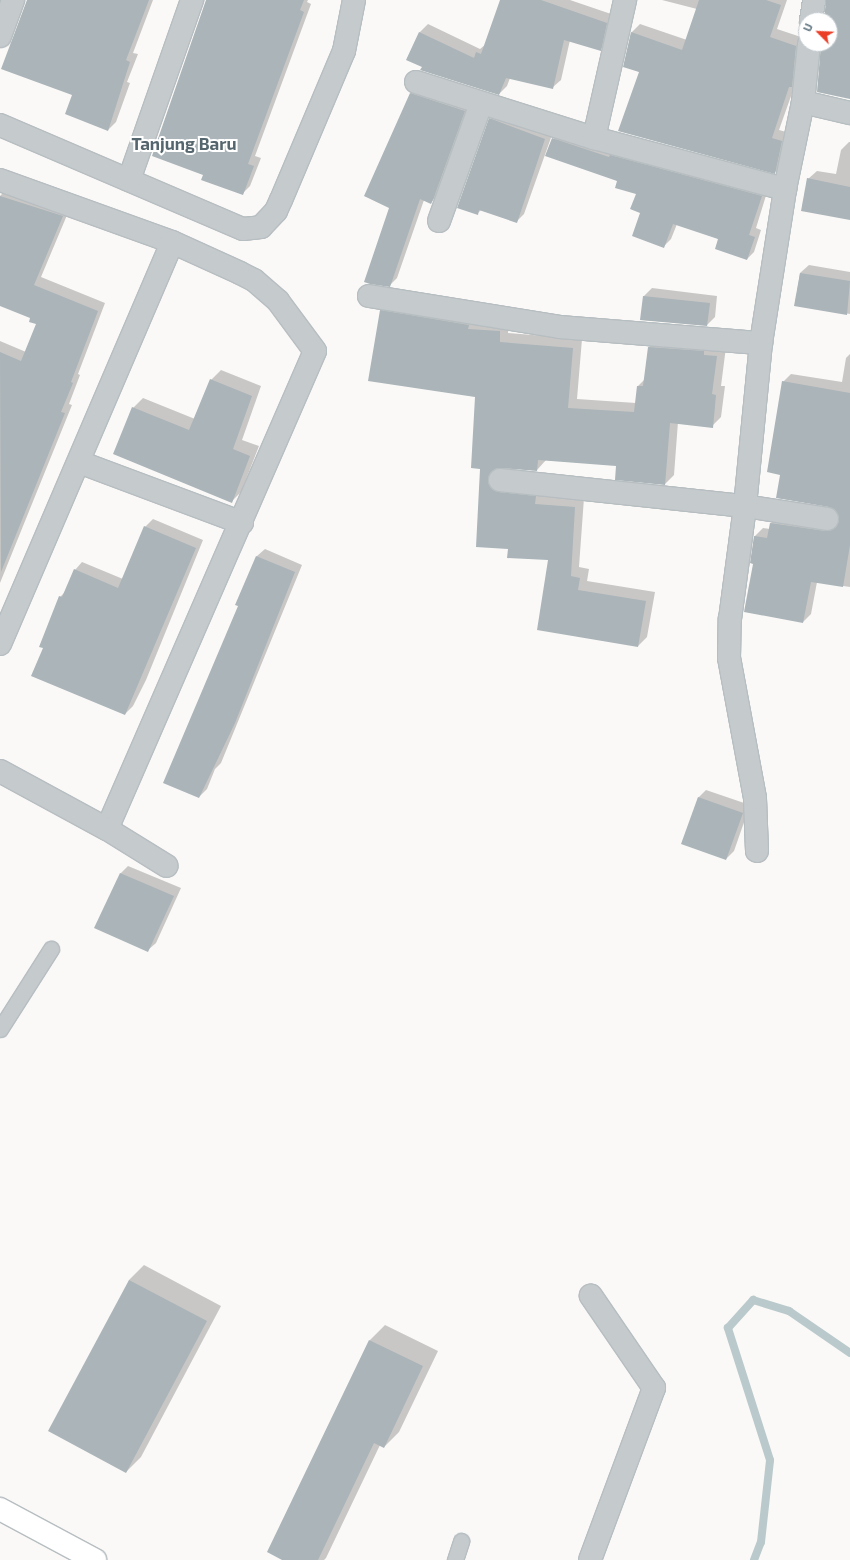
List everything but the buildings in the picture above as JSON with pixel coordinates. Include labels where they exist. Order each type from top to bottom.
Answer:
[{"type":"street","points":[[0,36],[13,0]]},
{"type":"street","points":[[129,180],[192,0]]},
{"type":"street","points":[[0,125],[243,229],[261,227],[276,211],[282,200],[344,50],[354,0]]},
{"type":"street","points":[[594,138],[626,0]]},
{"type":"street","points":[[813,12],[814,0]]},
{"type":"street","points":[[757,852],[755,798],[729,658],[730,619],[745,506],[761,343],[785,189],[802,102],[808,52]]},
{"type":"street","points":[[416,82],[481,104],[594,138],[785,189]]},
{"type":"street","points":[[802,102],[850,113]]},
{"type":"street","points":[[439,221],[481,104]]},
{"type":"street","points":[[0,180],[172,242],[254,280],[278,302],[315,351],[242,523],[107,829]]},
{"type":"street","points":[[0,644],[172,242]]},
{"type":"street","points":[[369,296],[560,327],[761,343]]},
{"type":"street","points":[[79,462],[242,523]]},
{"type":"street","points":[[500,480],[745,506],[827,520]]},
{"type":"street","points":[[0,771],[107,829],[167,866]]},
{"type":"street","points":[[590,1560],[654,1388],[591,1296]]},
{"type":"street","points":[[0,1509],[95,1560]]},
{"type":"lane","points":[[0,1029],[51,949]]},
{"type":"lane","points":[[455,1560],[461,1541]]},
{"type":"waterway","points":[[754,1560],[761,1542],[770,1460],[728,1328],[753,1300],[789,1311],[850,1353]]},
{"type":"district","name":"Tanjung Baru","points":[[184,144]]}]
